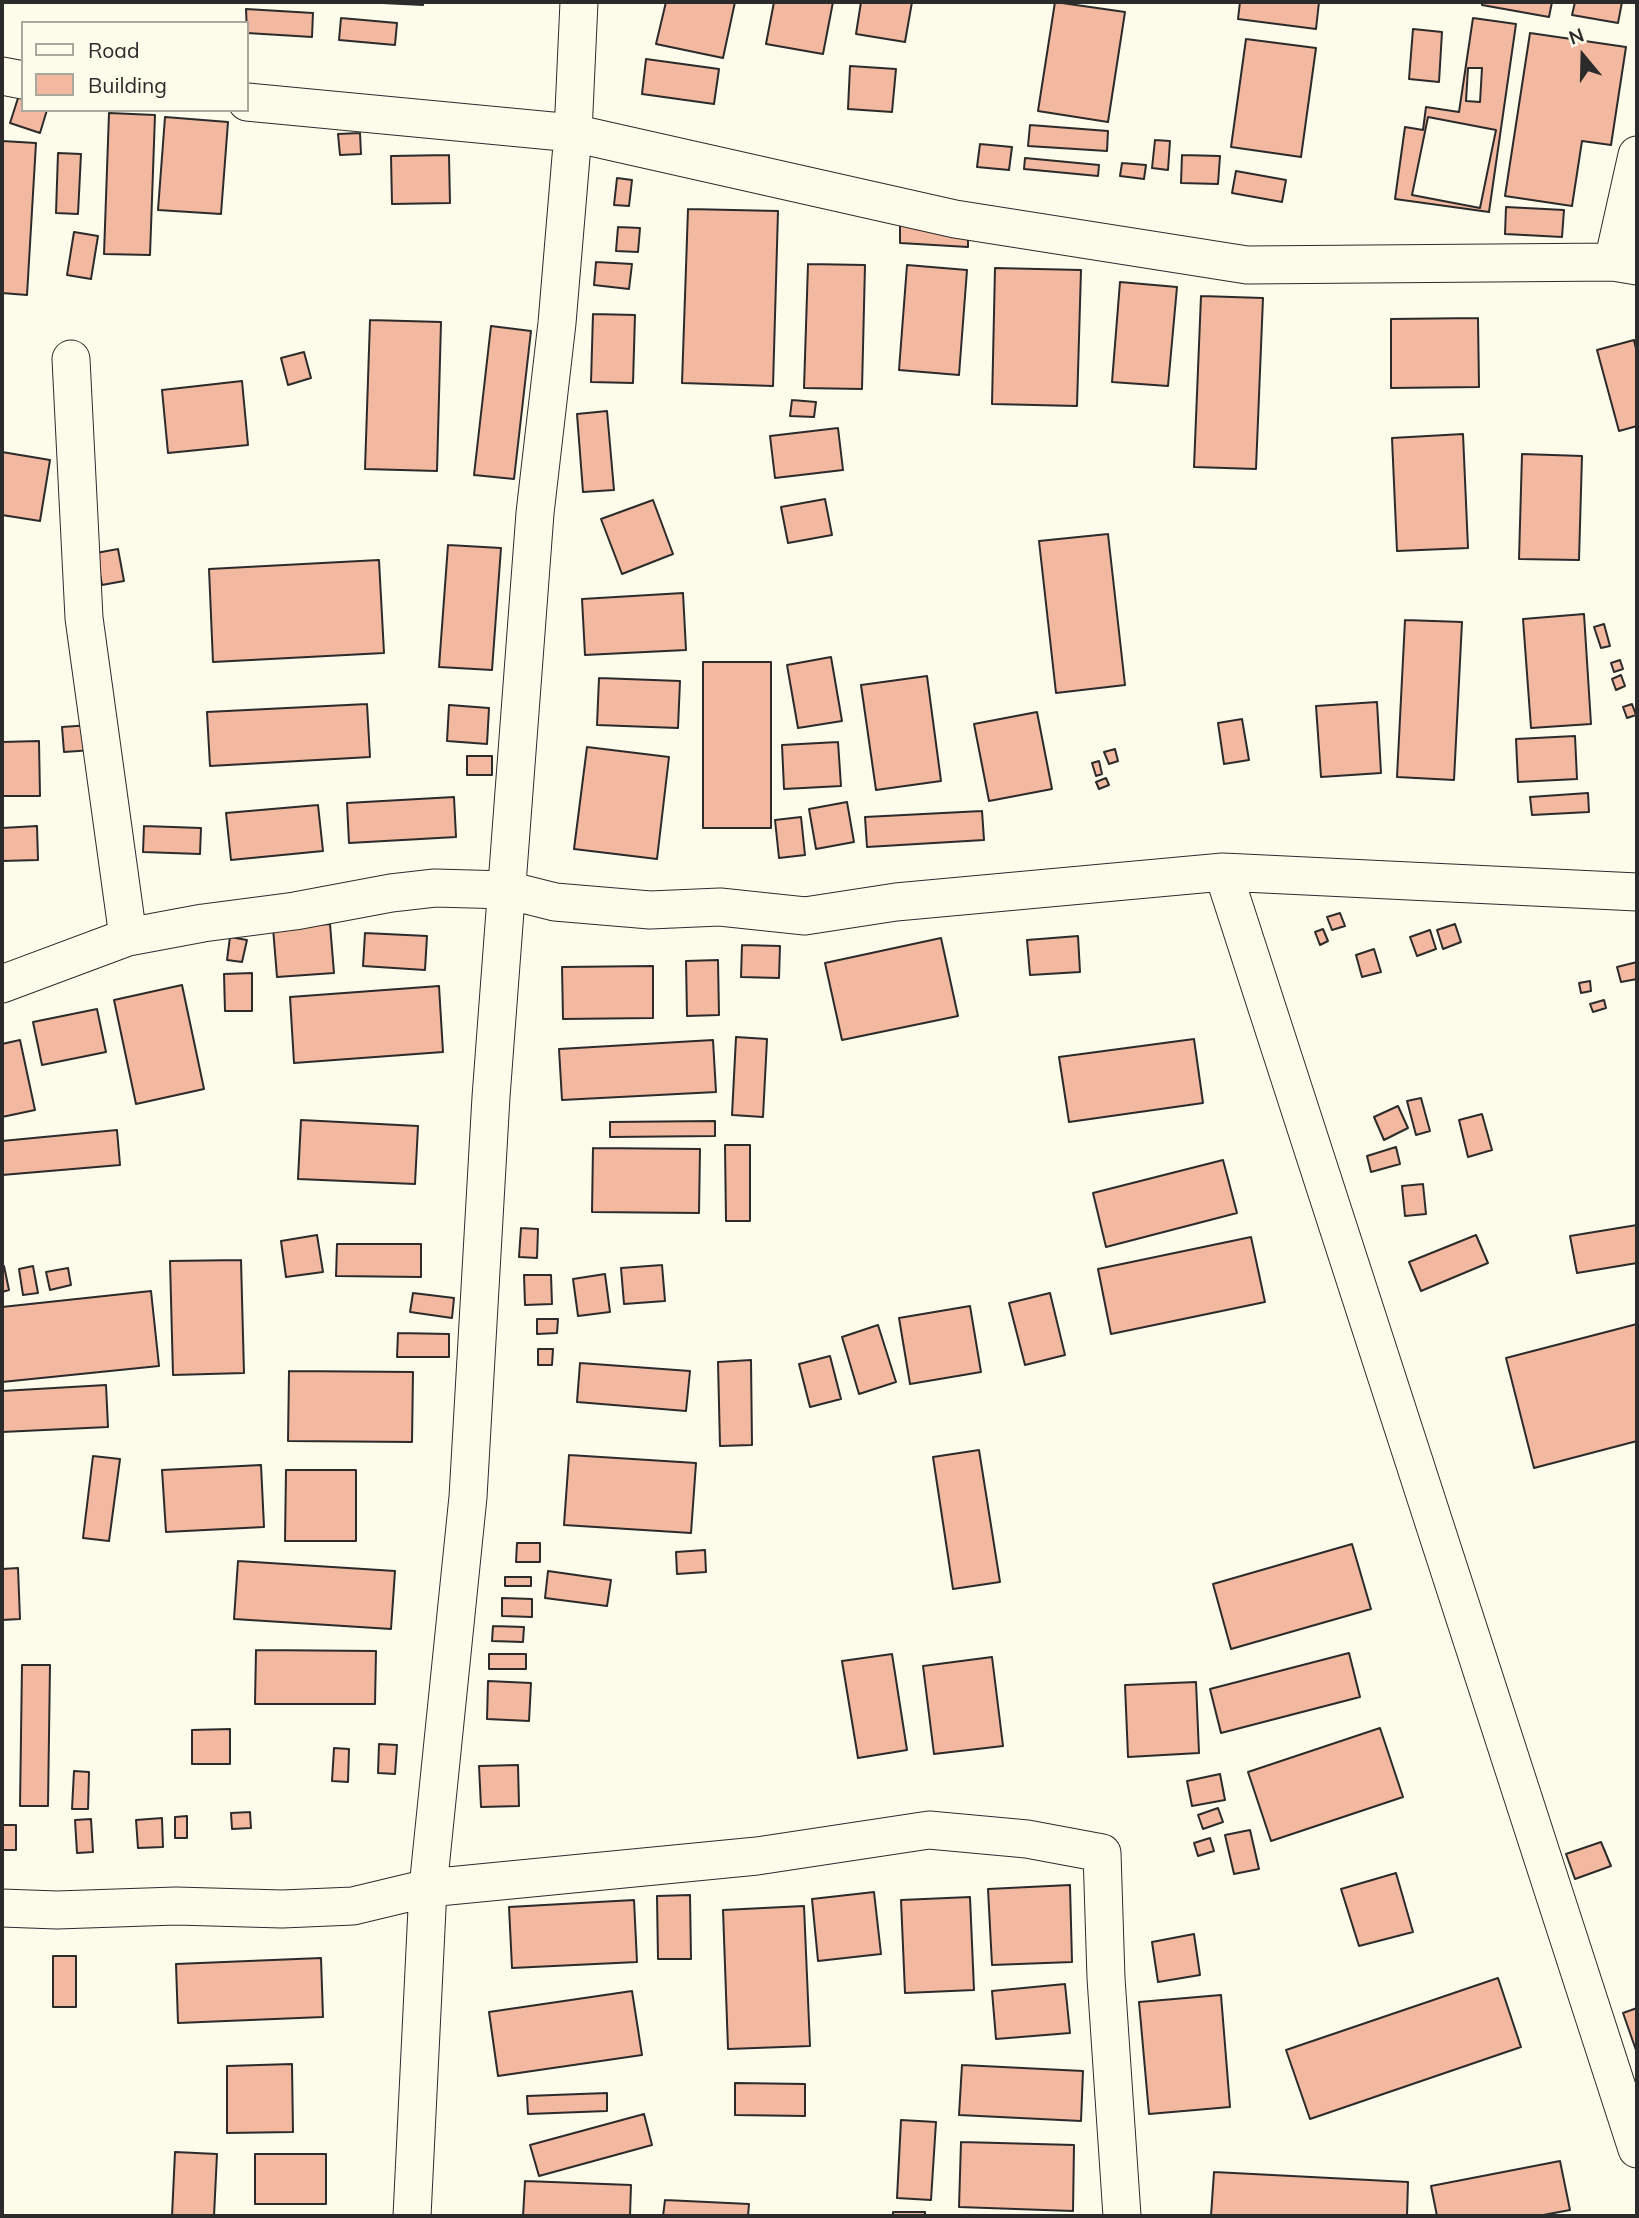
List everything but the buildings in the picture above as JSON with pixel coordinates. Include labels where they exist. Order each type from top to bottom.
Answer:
[{"type":"street","points":[[412,2216],[428,1888],[468,1497],[491,1097],[536,513],[557,323],[573,133],[579,2]]},
{"type":"street","points":[[2,76],[21,80]]},
{"type":"street","points":[[248,102],[573,133],[956,219],[1247,265],[1625,264],[1637,155]]},
{"type":"street","points":[[71,359],[84,618],[128,937]]},
{"type":"street","points":[[1223,872],[1637,2149]]},
{"type":"street","points":[[2,984],[128,937],[435,888],[508,890],[555,902],[650,910],[720,907],[805,916],[896,902],[1223,872],[1637,892]]},
{"type":"street","points":[[2,1908],[57,1910],[176,1906],[282,1909],[353,1906],[428,1888],[757,1856],[929,1830],[1027,1839],[1102,1853],[1106,1978],[1122,2216]]}]
